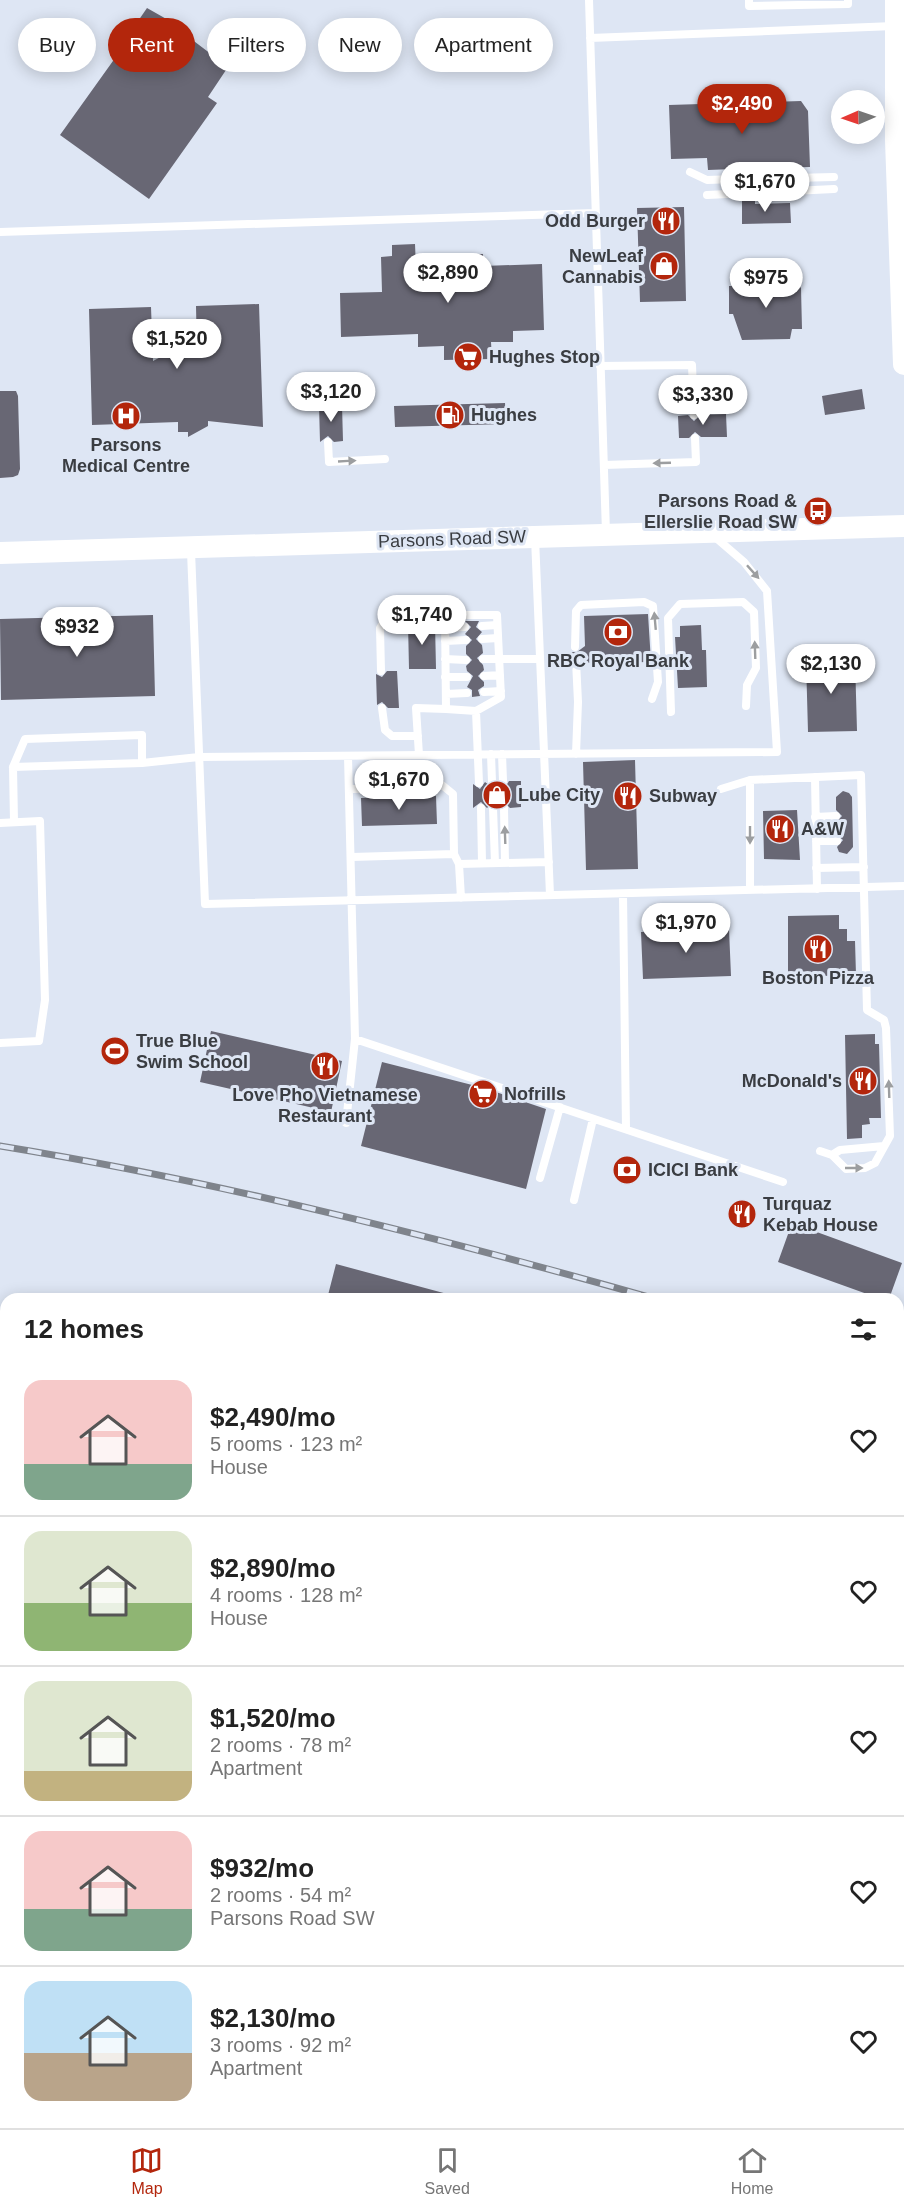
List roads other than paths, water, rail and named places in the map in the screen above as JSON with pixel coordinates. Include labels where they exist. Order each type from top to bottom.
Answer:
[{"type":"main road","points":[[896,0],[901,28],[900,147],[904,364]]},
{"type":"main road","name":"Parsons Road SW","points":[[0,553],[904,526]]},
{"type":"lane","points":[[589,0],[606,535]]},
{"type":"lane","points":[[749,0],[749,6],[848,4],[848,0]]},
{"type":"lane","points":[[590,38],[901,28]]},
{"type":"lane","points":[[690,172],[707,180],[735,179]]},
{"type":"lane","points":[[750,179],[834,177]]},
{"type":"lane","points":[[707,195],[834,189]]},
{"type":"lane","points":[[0,232],[596,213]]},
{"type":"lane","points":[[600,366],[692,365],[694,415]]},
{"type":"lane","points":[[326,380],[326,405]]},
{"type":"lane","points":[[604,465],[696,462],[695,438]]},
{"type":"lane","points":[[328,442],[329,462],[385,459]]},
{"type":"lane","points":[[13,767],[142,763],[199,757],[777,752],[767,591],[744,562],[710,532]]},
{"type":"lane","points":[[535,537],[550,895]]},
{"type":"lane","points":[[191,546],[205,904],[904,886]]},
{"type":"lane","points":[[575,647],[576,611],[581,605],[644,602],[653,606],[658,682],[652,699]]},
{"type":"lane","points":[[670,712],[668,618],[680,604],[743,602],[754,612],[756,668],[747,685],[746,706]]},
{"type":"lane","points":[[445,615],[446,709]]},
{"type":"lane","points":[[381,671],[380,628],[386,618],[497,615],[501,697],[476,711],[416,708],[418,755]]},
{"type":"lane","points":[[482,626],[497,625]]},
{"type":"lane","points":[[445,628],[465,627]]},
{"type":"lane","points":[[482,639],[498,638]]},
{"type":"lane","points":[[445,640],[466,640]]},
{"type":"lane","points":[[445,659],[466,660]]},
{"type":"lane","points":[[483,659],[540,659]]},
{"type":"lane","points":[[576,662],[578,702],[576,754]]},
{"type":"lane","points":[[484,676],[500,675]]},
{"type":"lane","points":[[445,677],[467,677]]},
{"type":"lane","points":[[484,693],[501,692]]},
{"type":"lane","points":[[446,694],[467,693]]},
{"type":"lane","points":[[382,708],[385,730],[392,736],[418,736]]},
{"type":"lane","points":[[476,711],[480,783]]},
{"type":"lane","points":[[14,822],[13,767],[25,738],[142,735],[142,763]]},
{"type":"lane","points":[[491,754],[492,782]]},
{"type":"lane","points":[[502,754],[503,782]]},
{"type":"lane","points":[[346,1123],[355,1039],[348,756]]},
{"type":"lane","points":[[721,789],[750,780],[861,775],[867,1010],[884,1020],[886,1028],[890,1136],[875,1162],[856,1169],[846,1169],[832,1155],[820,1151]]},
{"type":"lane","points":[[814,777],[817,889]]},
{"type":"lane","points":[[750,780],[750,890]]},
{"type":"lane","points":[[350,789],[424,788],[442,785],[448,788],[453,794],[454,855],[459,864],[461,898]]},
{"type":"lane","points":[[481,808],[482,863]]},
{"type":"lane","points":[[493,808],[495,863]]},
{"type":"lane","points":[[504,808],[506,863]]},
{"type":"lane","points":[[815,817],[836,816]]},
{"type":"lane","points":[[852,816],[862,816]]},
{"type":"lane","points":[[0,823],[40,821],[45,1000],[39,1041],[0,1043]]},
{"type":"lane","points":[[816,841],[837,841]]},
{"type":"lane","points":[[853,841],[863,841]]},
{"type":"lane","points":[[352,857],[454,855]]},
{"type":"lane","points":[[459,864],[549,862]]},
{"type":"lane","points":[[816,868],[864,867]]},
{"type":"lane","points":[[623,894],[626,1129]]},
{"type":"lane","points":[[355,1039],[783,1182]]},
{"type":"lane","points":[[540,1178],[560,1107]]},
{"type":"lane","points":[[574,1200],[593,1119]]},
{"type":"lane","points":[[832,1155],[840,1150],[884,1146]]},
{"type":"railway","points":[[0,1146],[83,1160],[330,1213],[494,1254],[634,1293]]},
{"type":"place","name":"Odd Burger","points":[[666,221]]},
{"type":"place","name":"NewLeaf Cannabis","points":[[664,266]]},
{"type":"place","name":"Hughes Stop","points":[[468,357]]},
{"type":"place","name":"Hughes","points":[[450,415]]},
{"type":"place","name":"Parsons Medical Centre","points":[[126,416]]},
{"type":"place","name":"Parsons Road & Ellerslie Road SW","points":[[818,511]]},
{"type":"place","name":"RBC Royal Bank","points":[[618,632]]},
{"type":"place","name":"Lube City","points":[[497,795]]},
{"type":"place","name":"Subway","points":[[628,796]]},
{"type":"place","name":"A&W","points":[[780,829]]},
{"type":"place","name":"Boston Pizza","points":[[818,949]]},
{"type":"place","name":"True Blue Swim School","points":[[115,1051]]},
{"type":"place","name":"Love Pho Vietnamese Restaurant","points":[[325,1066]]},
{"type":"place","name":"McDonald's","points":[[863,1081]]},
{"type":"place","name":"Nofrills","points":[[483,1094]]},
{"type":"place","name":"ICICI Bank","points":[[627,1170]]},
{"type":"place","name":"Turquaz Kebab House","points":[[742,1214]]}]
